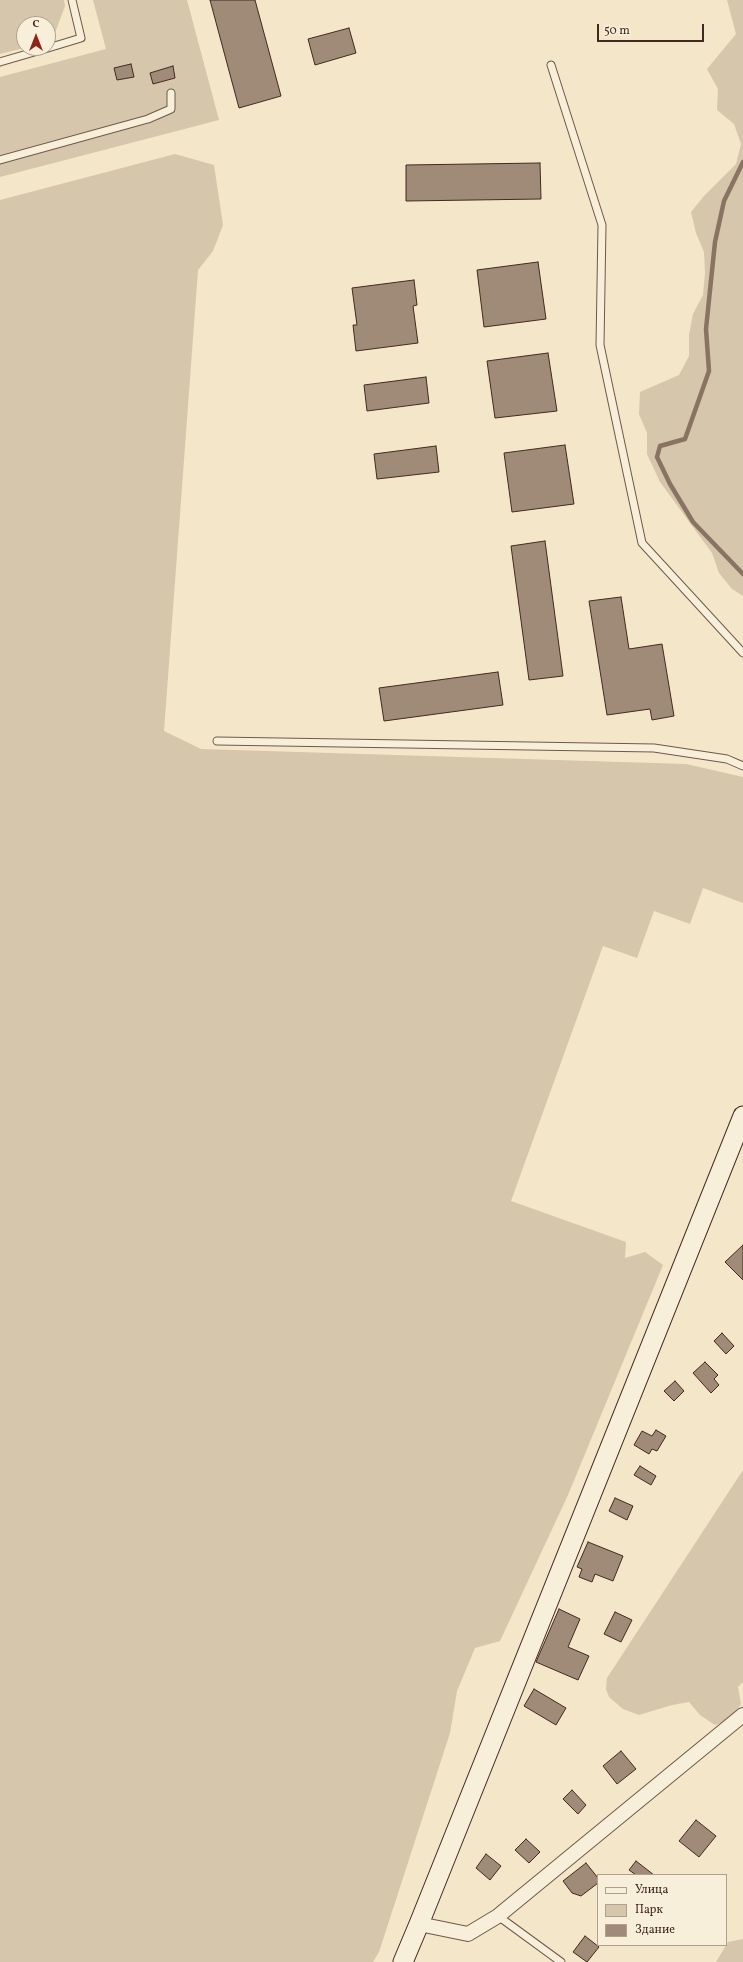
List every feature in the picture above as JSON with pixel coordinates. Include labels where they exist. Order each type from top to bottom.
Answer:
[{"type":"street","points":[[403,1962],[743,1116]]},
{"type":"street","points":[[419,1924],[468,1934],[498,1916],[743,1715]]},
{"type":"lane","points":[[56,46],[80,38],[72,0]]},
{"type":"lane","points":[[0,62],[21,56]]},
{"type":"lane","points":[[551,65],[602,225],[600,345],[642,543],[743,653]]},
{"type":"lane","points":[[0,160],[148,119],[170,109],[170,93]]},
{"type":"lane","points":[[217,741],[654,748],[727,758],[743,766]]},
{"type":"lane","points":[[498,1916],[561,1962]]},
{"type":"green space","points":[[0,0],[64,0],[65,6],[56,30],[56,16],[16,16],[16,50],[0,54]]},
{"type":"green space","points":[[93,0],[187,0],[219,120],[0,177],[0,77],[106,49]]},
{"type":"green space","points":[[727,0],[743,0],[743,596],[732,589],[719,573],[712,553],[660,482],[647,454],[647,433],[639,414],[640,392],[679,375],[689,356],[689,335],[693,314],[703,295],[705,273],[704,252],[696,233],[691,212],[704,196],[736,164],[741,144],[734,124],[717,110],[718,89],[707,69],[736,34]]},
{"type":"green space","points":[[175,154],[214,165],[223,225],[213,251],[198,270],[164,731],[201,749],[686,764],[743,777],[743,903],[703,888],[690,924],[654,911],[637,958],[603,946],[511,1201],[626,1242],[625,1258],[645,1252],[663,1265],[568,1495],[500,1641],[475,1648],[457,1691],[450,1733],[379,1952],[373,1962],[0,1962],[0,200]]},
{"type":"green space","points":[[743,1470],[743,1682],[738,1687],[741,1704],[731,1720],[715,1725],[700,1715],[689,1702],[672,1705],[639,1715],[623,1709],[609,1697],[606,1689],[607,1678]]},
{"type":"green space","points":[[743,1939],[743,1962],[716,1962],[727,1946],[728,1942]]},
{"type":"building","points":[[210,0],[255,0],[281,96],[239,108]]},
{"type":"building","points":[[349,28],[356,53],[315,65],[308,39]]},
{"type":"building","points":[[131,64],[134,77],[117,80],[114,68]]},
{"type":"building","points":[[173,66],[175,78],[153,84],[150,73]]},
{"type":"building","points":[[540,163],[541,199],[406,201],[406,165]]},
{"type":"building","points":[[538,262],[546,319],[484,327],[477,270]]},
{"type":"building","points":[[414,280],[417,305],[413,306],[418,343],[356,351],[353,325],[357,325],[352,288]]},
{"type":"building","points":[[548,353],[557,411],[495,418],[487,361]]},
{"type":"building","points":[[426,377],[429,403],[367,411],[364,385]]},
{"type":"building","points":[[565,445],[574,504],[512,512],[504,453]]},
{"type":"building","points":[[436,446],[439,472],[377,479],[374,454]]},
{"type":"building","points":[[545,541],[563,676],[529,680],[511,546]]},
{"type":"building","points":[[621,597],[629,649],[662,644],[674,716],[652,720],[650,709],[607,715],[589,601]]},
{"type":"building","points":[[498,672],[503,705],[384,721],[379,688]]},
{"type":"building","points":[[743,1245],[743,1280],[725,1262]]},
{"type":"building","points":[[722,1333],[734,1346],[726,1354],[714,1341]]},
{"type":"building","points":[[705,1362],[718,1375],[714,1379],[719,1385],[711,1393],[693,1373]]},
{"type":"building","points":[[675,1381],[684,1391],[674,1401],[664,1391]]},
{"type":"building","points":[[656,1430],[666,1436],[657,1451],[652,1449],[649,1454],[634,1445],[642,1431],[652,1436]]},
{"type":"building","points":[[640,1466],[656,1476],[651,1485],[634,1475]]},
{"type":"building","points":[[615,1498],[633,1506],[627,1520],[609,1511]]},
{"type":"building","points":[[588,1542],[623,1556],[613,1581],[595,1574],[592,1582],[579,1577],[582,1569],[577,1567]]},
{"type":"building","points":[[559,1609],[580,1619],[568,1647],[589,1656],[578,1680],[536,1662]]},
{"type":"building","points":[[615,1612],[632,1620],[621,1642],[604,1634]]},
{"type":"building","points":[[534,1689],[566,1708],[556,1725],[524,1706]]},
{"type":"building","points":[[621,1751],[636,1769],[617,1784],[603,1766]]},
{"type":"building","points":[[572,1790],[586,1805],[578,1814],[563,1799]]},
{"type":"building","points":[[696,1820],[716,1836],[699,1857],[679,1841]]},
{"type":"building","points":[[526,1839],[540,1852],[529,1863],[515,1850]]},
{"type":"building","points":[[486,1854],[501,1866],[490,1880],[476,1868]]},
{"type":"building","points":[[636,1861],[653,1874],[635,1874],[629,1870]]},
{"type":"building","points":[[586,1863],[597,1877],[597,1884],[581,1896],[572,1893],[563,1881]]},
{"type":"building","points":[[585,1936],[599,1947],[587,1962],[573,1952]]},
{"type":"waterway","points":[[743,162],[724,201],[715,242],[706,329],[709,371],[685,439],[660,446],[657,457],[670,484],[693,522],[743,574]]}]
